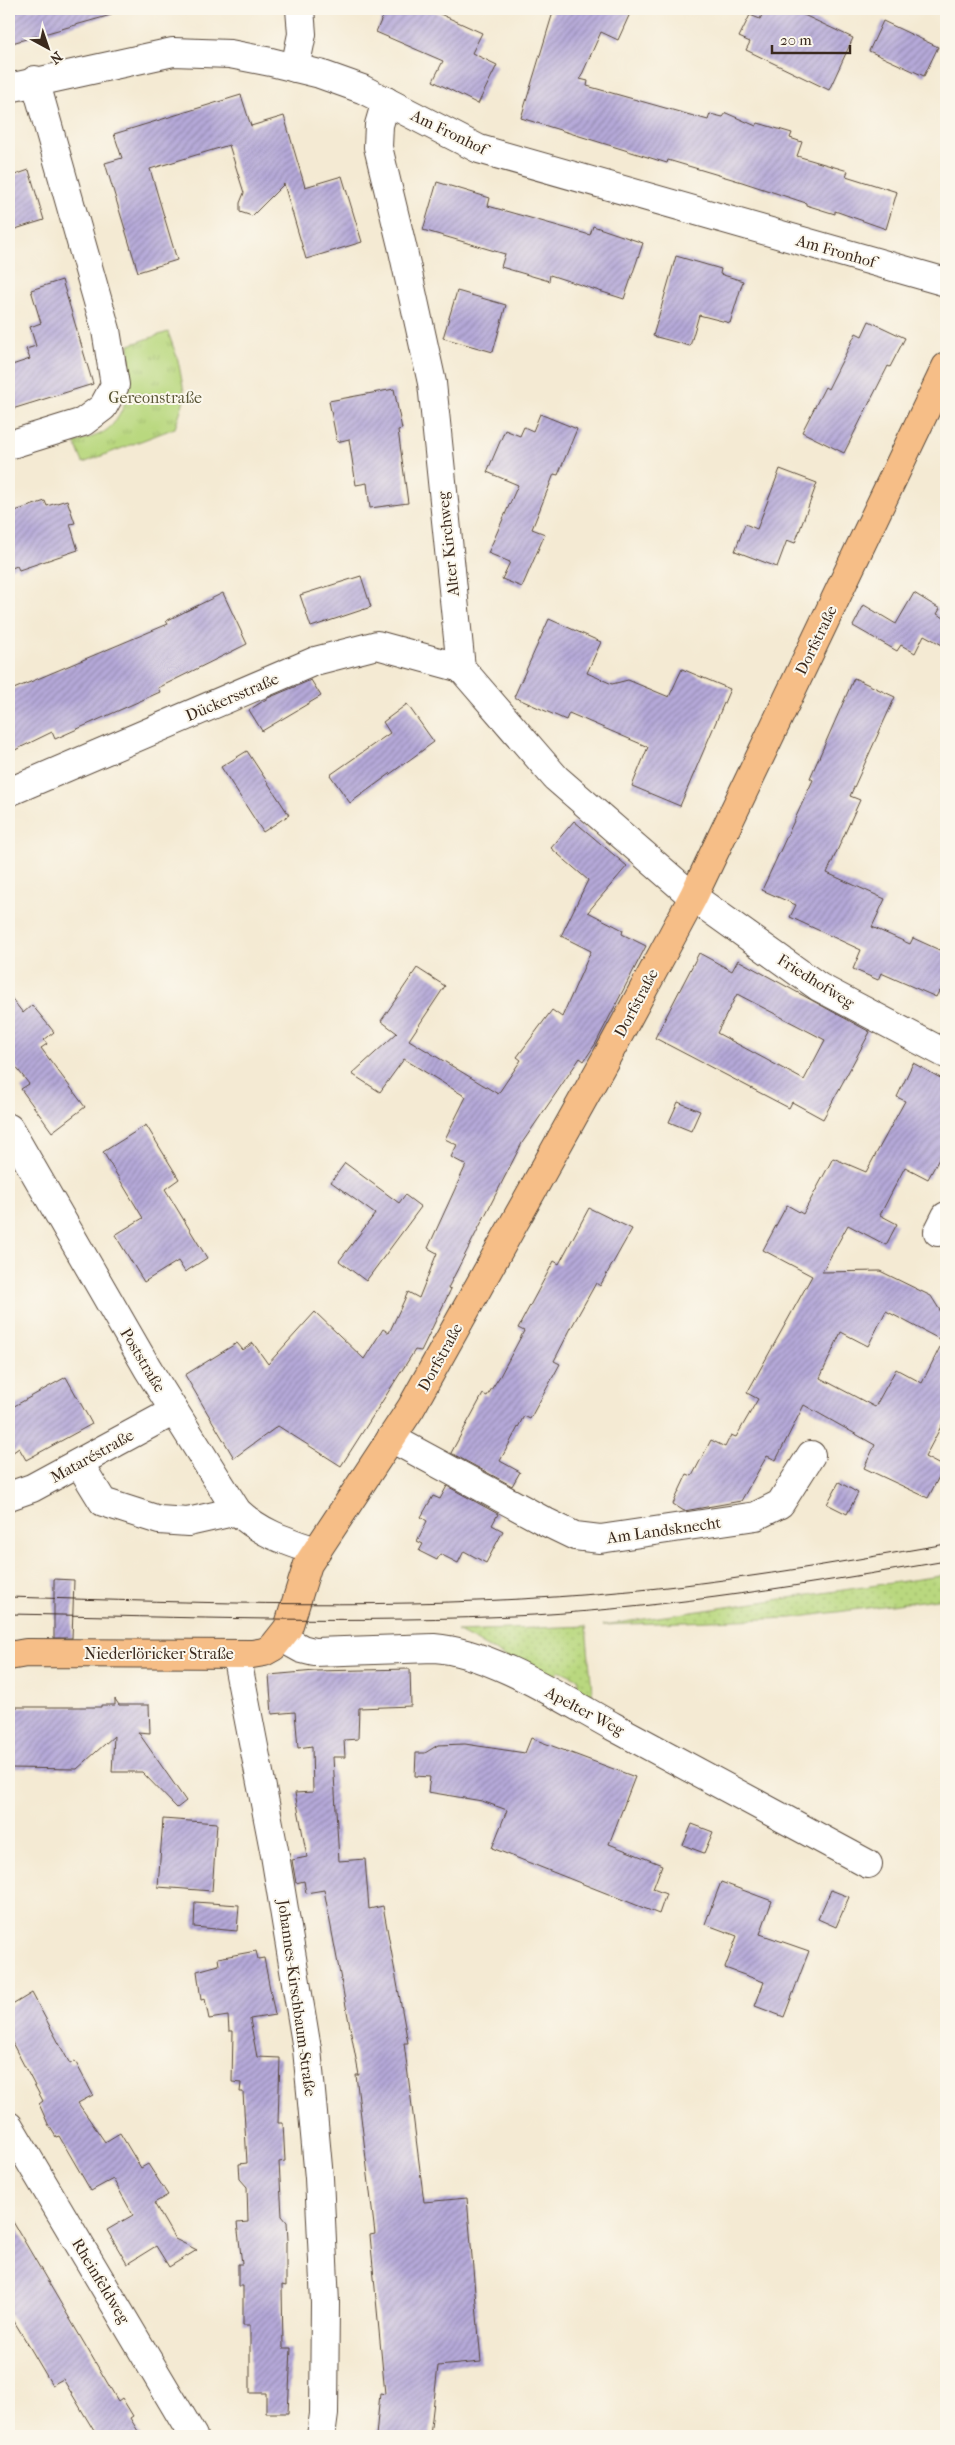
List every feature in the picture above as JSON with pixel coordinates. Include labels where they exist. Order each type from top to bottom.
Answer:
[{"type":"main road","name":"Dorfstraße","points":[[287,1628],[301,1585],[316,1551],[431,1374],[693,898],[946,367]]},
{"type":"main road","name":"Niederlöricker Straße","points":[[9,1656],[26,1653],[236,1654],[264,1652],[273,1647],[287,1628]]},
{"type":"street","points":[[295,68],[302,34],[300,9]]},
{"type":"street","name":"Am Fronhof","points":[[9,88],[35,80],[173,52],[230,54],[320,74],[386,101],[479,150],[946,282]]},
{"type":"street","points":[[9,445],[83,422],[103,407],[115,385],[106,330],[35,80]]},
{"type":"street","name":"Alter Kirchweg","points":[[386,101],[379,126],[378,147],[432,383],[462,668]]},
{"type":"street","name":"Dückersstraße","points":[[9,792],[315,661],[377,645],[462,668]]},
{"type":"street","points":[[462,668],[556,778],[693,898]]},
{"type":"street","name":"Friedhofweg","points":[[693,898],[818,986],[946,1054]]},
{"type":"street","name":"Poststraße","points":[[9,1128],[174,1411],[237,1511],[251,1524],[272,1536],[316,1551]]},
{"type":"street","name":"Mataréstraße","points":[[9,1496],[32,1488],[174,1411]]},
{"type":"street","name":"Am Landsknecht","points":[[391,1438],[546,1522],[575,1536],[600,1540],[756,1516],[780,1504],[811,1455]]},
{"type":"street","points":[[79,1463],[103,1502],[160,1520],[188,1522],[237,1511]]},
{"type":"street","name":"Apelter Weg","points":[[287,1628],[302,1649],[314,1652],[434,1648],[450,1649],[468,1654],[533,1683],[868,1864]]},
{"type":"street","name":"Johannes-Kirschbaum-Straße","points":[[236,1654],[275,1855],[307,2049],[319,2178],[325,2303],[324,2414],[321,2436]]},
{"type":"street","name":"Rheinfeldweg","points":[[9,2126],[193,2436]]},
{"type":"green space","name":"Gereonstraße","points":[[168,332],[178,360],[185,397],[175,428],[83,463],[75,443],[108,429],[122,411],[128,390],[129,345]]},
{"type":"green space","points":[[946,1575],[946,1597],[944,1598],[791,1618],[603,1625]]},
{"type":"green space","points":[[586,1626],[593,1702],[576,1693],[579,1679],[559,1670],[551,1681],[457,1631]]},
{"type":"building","points":[[9,9],[110,9],[111,15],[12,43],[9,31]]},
{"type":"building","points":[[386,9],[429,9],[482,33],[472,53],[497,65],[478,104],[433,81],[443,61],[376,32]]},
{"type":"building","points":[[554,9],[632,9],[618,40],[601,32],[580,79],[588,81],[587,86],[708,120],[710,114],[723,117],[726,113],[756,126],[758,123],[792,133],[790,138],[802,142],[797,156],[848,171],[846,176],[897,192],[886,229],[835,211],[835,214],[806,205],[806,203],[742,182],[668,160],[667,163],[521,118]]},
{"type":"building","points":[[765,9],[791,9],[853,38],[829,90],[746,50],[750,42],[739,37],[750,15],[760,19]]},
{"type":"building","points":[[883,21],[938,47],[924,76],[869,51]]},
{"type":"building","points":[[241,95],[251,126],[284,116],[305,187],[342,176],[362,242],[306,259],[284,184],[252,216],[240,212],[240,203],[244,193],[229,145],[150,169],[177,260],[138,272],[105,163],[122,158],[114,134]]},
{"type":"building","points":[[29,170],[44,220],[9,231],[9,177]]},
{"type":"building","points":[[437,182],[490,198],[488,206],[590,235],[593,226],[643,243],[624,299],[550,275],[549,281],[501,267],[505,254],[423,230]]},
{"type":"building","points":[[676,256],[721,269],[720,274],[743,281],[730,323],[699,315],[690,346],[653,336]]},
{"type":"building","points":[[62,280],[93,384],[9,410],[9,366],[30,359],[26,349],[36,346],[30,327],[41,323],[31,290]]},
{"type":"building","points":[[457,291],[506,305],[493,352],[443,338]]},
{"type":"building","points":[[869,321],[905,338],[890,367],[888,366],[844,453],[802,432],[825,387],[828,389],[856,333],[862,336]]},
{"type":"building","points":[[394,389],[402,429],[398,430],[408,503],[370,508],[367,483],[356,485],[349,439],[337,442],[329,401]]},
{"type":"building","points":[[540,414],[577,429],[558,475],[554,474],[532,529],[545,534],[522,587],[502,579],[510,562],[488,553],[518,485],[487,472],[505,430],[520,436],[524,427],[533,431]]},
{"type":"building","points":[[780,469],[817,483],[795,543],[787,540],[777,567],[735,551],[745,524],[757,529]]},
{"type":"building","points":[[67,500],[75,523],[70,524],[78,550],[19,570],[17,566],[9,569],[9,513],[45,501],[47,506]]},
{"type":"building","points":[[361,576],[371,607],[311,627],[300,595]]},
{"type":"building","points":[[223,593],[247,644],[158,688],[160,692],[55,739],[52,732],[9,753],[9,691],[168,624],[166,621]]},
{"type":"building","points":[[914,593],[940,609],[937,614],[946,619],[946,647],[924,635],[915,653],[901,645],[897,651],[853,626],[864,605],[896,624]]},
{"type":"building","points":[[549,619],[601,642],[587,673],[612,684],[628,680],[669,697],[682,669],[730,689],[680,806],[632,786],[648,747],[569,713],[566,720],[514,697]]},
{"type":"building","points":[[854,678],[895,697],[850,796],[860,800],[827,873],[885,899],[872,927],[910,944],[913,938],[946,953],[946,995],[939,991],[936,997],[881,973],[878,980],[853,969],[861,950],[790,917],[796,905],[762,890],[813,780],[810,778]]},
{"type":"building","points":[[311,680],[321,696],[262,731],[249,710],[268,698]]},
{"type":"building","points":[[407,704],[434,742],[350,803],[330,775],[390,733],[383,722]]},
{"type":"building","points":[[247,751],[289,815],[263,832],[221,767]]},
{"type":"building","points":[[574,821],[627,866],[588,912],[623,930],[622,934],[646,946],[596,1043],[584,1061],[580,1058],[522,1143],[448,1288],[451,1289],[421,1351],[415,1350],[341,1466],[278,1426],[234,1458],[185,1375],[237,1343],[243,1350],[253,1343],[268,1364],[315,1312],[364,1359],[383,1329],[389,1333],[408,1292],[419,1298],[437,1253],[428,1248],[466,1165],[451,1157],[457,1145],[445,1139],[466,1097],[404,1059],[380,1092],[352,1074],[397,1033],[381,1021],[417,968],[445,986],[409,1040],[498,1094],[521,1060],[517,1057],[552,1010],[562,1017],[591,951],[561,936],[588,880],[551,848]]},
{"type":"building","points":[[699,953],[732,971],[738,960],[870,1032],[823,1119],[792,1102],[789,1108],[655,1038]],"holes":[[[737,994],[825,1040],[804,1080],[717,1033]]]},
{"type":"building","points":[[9,995],[23,1013],[32,1005],[54,1032],[44,1040],[47,1044],[41,1048],[85,1107],[52,1132],[21,1089],[29,1084],[9,1058]]},
{"type":"building","points":[[913,1063],[946,1081],[946,1146],[928,1179],[905,1167],[880,1215],[897,1224],[886,1245],[848,1225],[822,1272],[880,1271],[931,1296],[946,1320],[946,1417],[925,1457],[944,1467],[928,1498],[864,1468],[875,1445],[804,1405],[776,1460],[767,1456],[741,1501],[684,1511],[673,1504],[687,1474],[692,1476],[711,1440],[725,1447],[731,1435],[736,1437],[758,1399],[747,1393],[812,1276],[763,1250],[787,1205],[803,1214],[833,1158],[866,1172],[905,1101],[897,1097]],"holes":[[[886,1311],[943,1341],[922,1383],[896,1369],[875,1407],[820,1378],[841,1332],[868,1346]]]},
{"type":"building","points":[[678,1102],[700,1111],[691,1131],[669,1122]]},
{"type":"building","points":[[146,1125],[179,1179],[165,1189],[207,1258],[185,1272],[178,1261],[144,1282],[115,1235],[143,1218],[103,1152]]},
{"type":"building","points":[[345,1163],[399,1203],[405,1195],[421,1207],[366,1281],[339,1261],[375,1214],[331,1182]]},
{"type":"building","points":[[589,1208],[632,1229],[600,1286],[596,1283],[571,1328],[554,1361],[560,1364],[530,1419],[524,1416],[500,1461],[520,1472],[512,1486],[451,1453],[483,1394],[487,1396],[500,1376],[524,1331],[518,1328],[554,1261],[559,1264]]},
{"type":"building","points":[[66,1377],[92,1424],[26,1460],[19,1448],[9,1455],[9,1409]]},
{"type":"building","points":[[839,1482],[858,1493],[847,1514],[827,1504]]},
{"type":"building","points":[[447,1486],[498,1514],[492,1525],[503,1531],[486,1563],[464,1551],[458,1563],[440,1554],[437,1560],[419,1551],[423,1544],[417,1541],[427,1521],[421,1517],[433,1496],[440,1499]]},
{"type":"building","points":[[54,1579],[74,1580],[72,1638],[54,1638]]},
{"type":"building","points":[[410,1669],[411,1706],[359,1708],[358,1739],[344,1740],[345,1757],[333,1757],[339,1861],[365,1859],[369,1909],[383,1906],[408,2043],[404,2043],[424,2202],[467,2198],[481,2362],[438,2366],[430,2436],[376,2436],[380,2393],[385,2394],[370,2235],[375,2234],[356,2075],[359,2075],[324,1890],[306,1893],[304,1881],[296,1883],[292,1860],[307,1857],[295,1793],[313,1792],[312,1746],[298,1748],[295,1712],[272,1714],[269,1675],[315,1671]]},
{"type":"building","points":[[115,1699],[119,1705],[149,1705],[150,1733],[138,1732],[186,1801],[177,1808],[142,1772],[112,1772],[114,1736],[77,1769],[9,1768],[9,1707],[101,1707],[101,1705],[115,1705]]},
{"type":"building","points":[[531,1738],[635,1777],[609,1844],[662,1865],[653,1889],[666,1894],[659,1914],[492,1848],[507,1810],[482,1801],[428,1792],[430,1777],[415,1776],[416,1753],[425,1753],[438,1745],[465,1744],[525,1753]]},
{"type":"building","points":[[163,1819],[217,1823],[212,1891],[158,1887]]},
{"type":"building","points":[[692,1824],[713,1832],[704,1853],[683,1845]]},
{"type":"building","points":[[721,1882],[772,1901],[760,1934],[809,1951],[784,2017],[755,2006],[764,1982],[725,1968],[737,1936],[705,1924]]},
{"type":"building","points":[[831,1890],[849,1897],[836,1927],[818,1919]]},
{"type":"building","points":[[195,1902],[239,1905],[237,1931],[194,1927]]},
{"type":"building","points":[[256,1951],[258,1959],[264,1958],[275,2015],[250,2019],[257,2057],[280,2058],[278,2123],[283,2123],[285,2161],[279,2162],[282,2216],[287,2222],[288,2240],[286,2242],[286,2286],[282,2285],[283,2348],[291,2348],[288,2413],[266,2413],[266,2393],[250,2393],[250,2325],[243,2325],[243,2286],[238,2286],[238,2264],[242,2264],[237,2223],[248,2222],[247,2187],[240,2179],[239,2164],[247,2163],[243,2092],[240,2092],[241,2083],[232,2082],[233,2031],[229,2031],[228,2016],[209,2019],[205,1999],[201,2000],[197,1971],[219,1965],[218,1958]]},
{"type":"building","points":[[32,1993],[70,2064],[75,2061],[93,2095],[78,2103],[105,2142],[120,2133],[141,2168],[148,2164],[168,2195],[154,2203],[175,2239],[197,2250],[169,2267],[156,2246],[127,2264],[107,2230],[133,2215],[113,2179],[91,2191],[59,2136],[56,2137],[48,2124],[39,2104],[43,2101],[9,2037],[9,2007]]},
{"type":"building","points":[[9,2215],[118,2401],[122,2398],[133,2416],[130,2418],[141,2436],[97,2436],[63,2379],[52,2385],[9,2313]]},
{"type":"tram line","points":[[9,1597],[302,1604],[375,1604],[522,1599],[683,1585],[771,1573],[946,1544]]},
{"type":"tram line","points":[[9,1614],[337,1619],[468,1618],[534,1615],[689,1600],[792,1586],[946,1561]]}]
